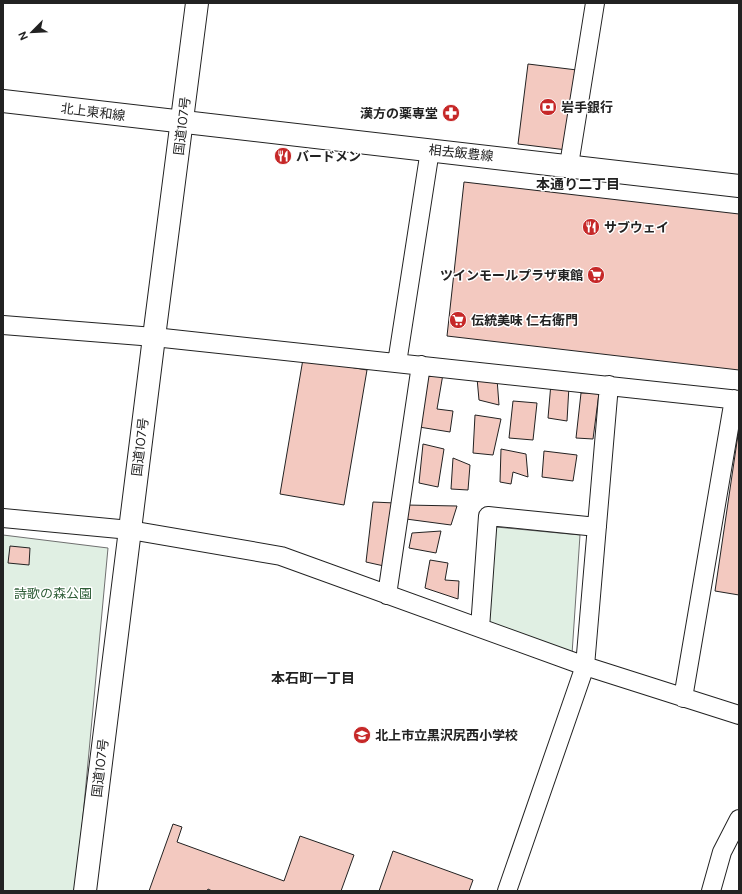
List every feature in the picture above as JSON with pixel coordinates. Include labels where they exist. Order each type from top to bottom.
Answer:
[{"type":"main road","name":"国道107号","points":[[85,891],[197,3]]},
{"type":"main road","name":"北上東和線","points":[[3,101],[182,122]]},
{"type":"main road","name":"相去飯豊線","points":[[182,122],[569,165],[739,186]]},
{"type":"street","points":[[569,165],[595,3]]},
{"type":"street","points":[[397,363],[430,150]]},
{"type":"street","points":[[3,325],[154,337],[609,385],[736,400],[683,698]]},
{"type":"street","points":[[387,595],[420,365]]},
{"type":"street","points":[[507,891],[585,666],[609,385]]},
{"type":"street","points":[[480,628],[488,516],[597,527]]},
{"type":"street","points":[[3,518],[130,530],[281,556],[585,666],[739,716]]},
{"type":"street","points":[[711,891],[722,852],[739,819]]},
{"type":"green space","points":[[496,527],[580,535],[572,654],[486,621]]},
{"type":"green space","name":"詩歌の森公園","points":[[3,535],[108,548],[76,891],[3,891]]},
{"type":"building","name":"岩手銀行","points":[[528,64],[577,70],[567,150],[518,144]]},
{"type":"building","name":"ツインモールプラザ東館","points":[[464,182],[739,214],[739,370],[447,336]]},
{"type":"building","points":[[303,359],[367,370],[344,505],[280,494]]},
{"type":"building","points":[[443,374],[437,409],[453,411],[450,432],[419,427],[425,376]]},
{"type":"building","points":[[477,378],[497,379],[499,405],[479,400]]},
{"type":"building","points":[[551,383],[569,386],[567,421],[548,418]]},
{"type":"building","points":[[581,393],[599,393],[593,439],[576,438]]},
{"type":"building","points":[[513,401],[537,403],[533,440],[509,438]]},
{"type":"building","points":[[475,415],[501,419],[493,455],[473,453]]},
{"type":"building","points":[[739,428],[739,595],[715,591]]},
{"type":"building","points":[[423,444],[444,449],[438,487],[419,483]]},
{"type":"building","points":[[501,449],[526,454],[528,477],[513,472],[511,484],[500,482]]},
{"type":"building","points":[[544,451],[577,455],[573,481],[542,477]]},
{"type":"building","points":[[453,458],[470,465],[468,490],[451,489]]},
{"type":"building","points":[[373,502],[395,503],[384,566],[366,562]]},
{"type":"building","points":[[406,505],[457,506],[451,525],[406,519]]},
{"type":"building","points":[[441,531],[436,553],[409,548],[412,533]]},
{"type":"building","points":[[10,546],[30,548],[29,565],[8,563]]},
{"type":"building","points":[[430,560],[448,563],[445,580],[459,581],[458,599],[425,588]]},
{"type":"building","points":[[173,824],[182,827],[177,842],[284,881],[300,836],[354,855],[341,891],[212,891],[208,889],[207,891],[149,891]]},
{"type":"building","points":[[393,851],[473,880],[469,891],[379,891]]},
{"type":"place","name":"岩手銀行","points":[[548,107]]},
{"type":"place","name":"漢方の薬専堂","points":[[451,113]]},
{"type":"place","name":"バードメン","points":[[283,156]]},
{"type":"place","name":"サブウェイ","points":[[591,227]]},
{"type":"place","name":"ツインモールプラザ東館","points":[[596,275]]},
{"type":"place","name":"伝統美味 仁右衛門","points":[[458,320]]},
{"type":"place","name":"北上市立黒沢尻西小学校","points":[[362,735]]},
{"type":"district","name":"本通り二丁目","points":[[578,184]]},
{"type":"district","name":"本石町一丁目","points":[[313,678]]}]
